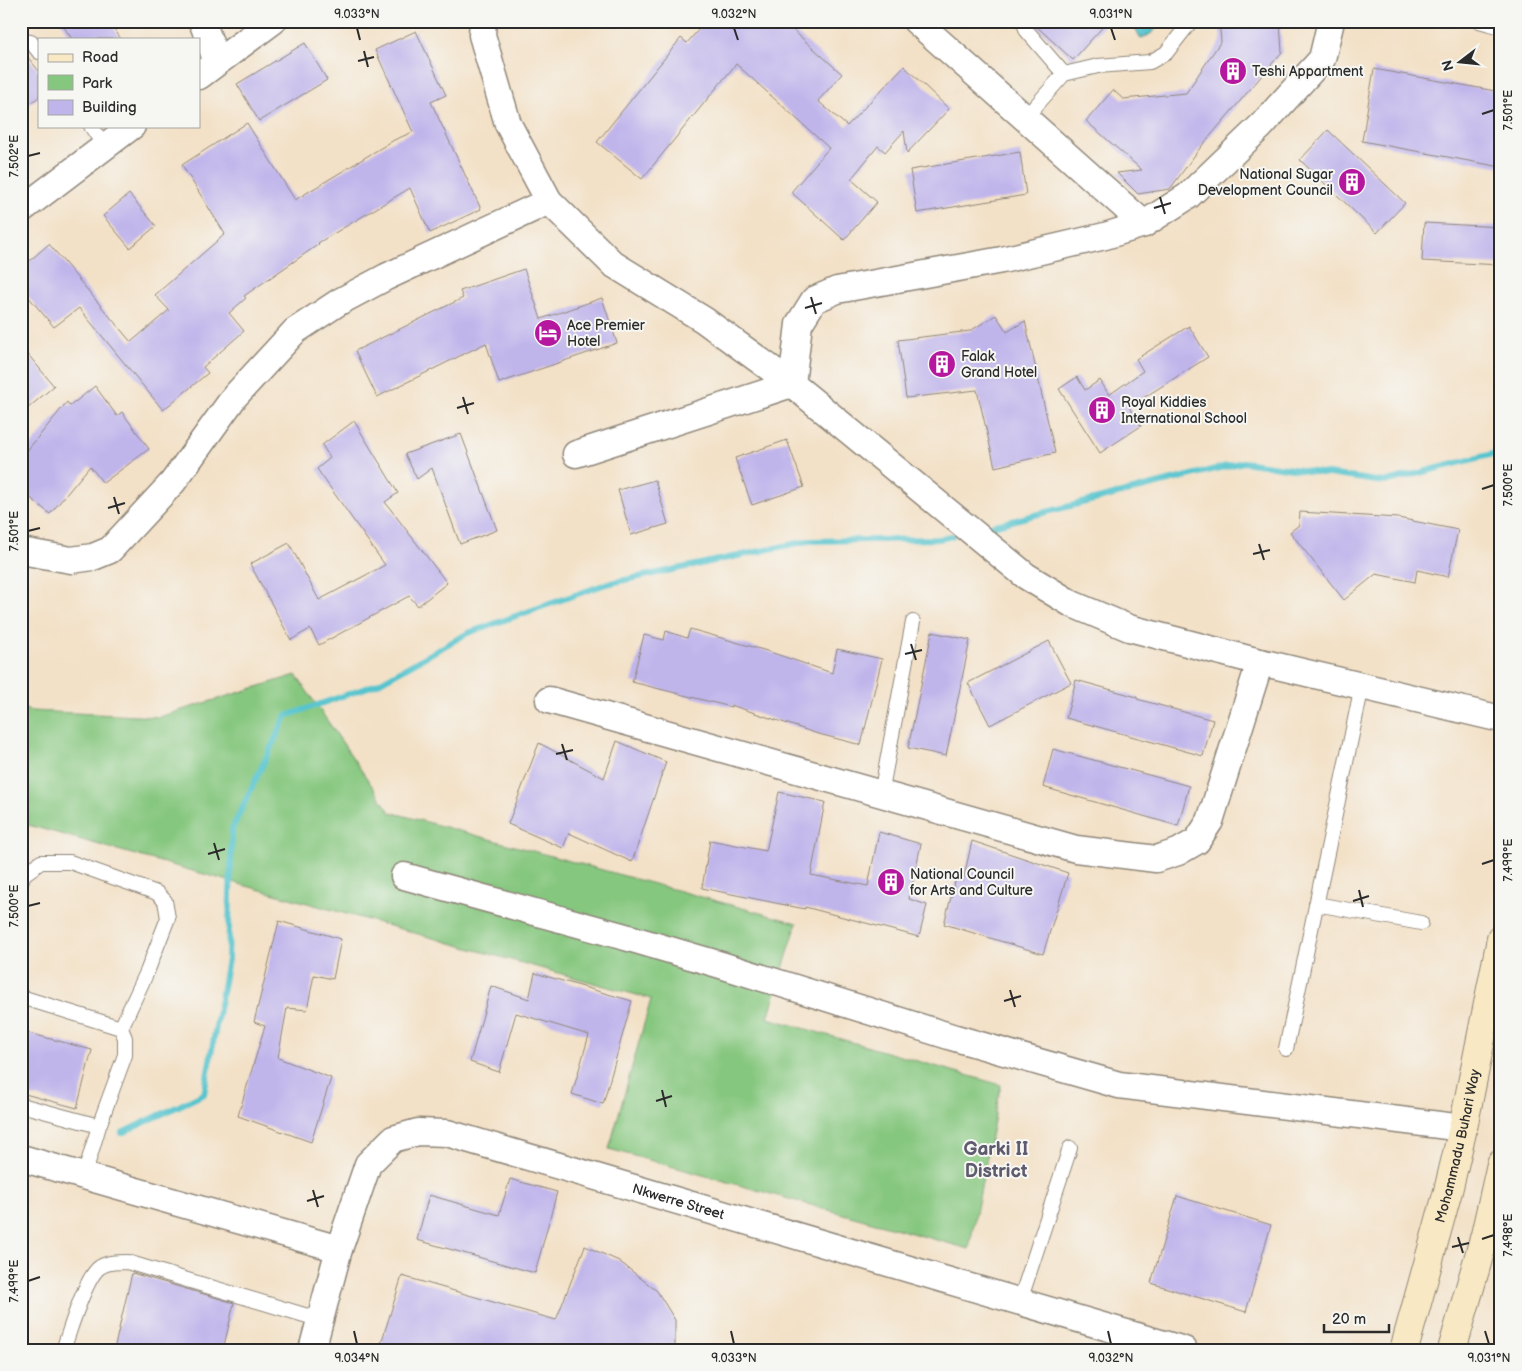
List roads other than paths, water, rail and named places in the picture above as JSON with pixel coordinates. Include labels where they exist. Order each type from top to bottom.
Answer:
[{"type":"main road","name":"Mohammadu Buhari Way","points":[[1404,1350],[1448,1191],[1463,1128],[1501,939]]},
{"type":"main road","points":[[1452,1350],[1493,1237],[1501,1164]]},
{"type":"street","points":[[202,21],[208,69],[273,21]]},
{"type":"street","points":[[483,21],[482,35],[508,124],[549,201],[613,264],[704,320],[792,384],[1026,576],[1072,604],[1129,628],[1260,662],[1501,719]]},
{"type":"street","points":[[916,21],[1144,224]]},
{"type":"street","points":[[792,384],[799,324],[814,300],[837,290],[1002,260],[1105,236],[1144,224],[1188,196],[1261,126],[1322,59],[1331,21]]},
{"type":"street","points":[[21,210],[98,136],[125,128]]},
{"type":"street","points":[[21,551],[70,560],[93,557],[110,550],[173,482],[235,396],[295,331],[339,302],[386,277],[549,201]]},
{"type":"street","points":[[576,454],[792,384]]},
{"type":"street","points":[[549,700],[1076,849],[1156,859],[1178,852],[1197,841],[1210,821],[1260,662]]},
{"type":"street","points":[[404,876],[675,951],[952,1037],[1119,1085],[1463,1128]]},
{"type":"street","name":"Nkwerre Street","points":[[312,1350],[339,1249],[368,1164],[393,1139],[418,1132],[447,1132],[1020,1301],[1123,1341],[1184,1350]]},
{"type":"street","points":[[21,1158],[339,1249]]},
{"type":"lane","points":[[1023,21],[1027,31],[1064,74]]},
{"type":"lane","points":[[1025,118],[1064,74],[1098,66],[1150,62],[1166,52],[1191,21]]},
{"type":"lane","points":[[1479,21],[1501,27]]},
{"type":"lane","points":[[21,40],[31,42],[38,51]]},
{"type":"lane","points":[[881,794],[914,622]]},
{"type":"lane","points":[[1286,1049],[1362,686]]},
{"type":"lane","points":[[21,882],[24,874],[41,862],[70,862],[157,893],[165,901],[168,918],[147,972],[121,1028],[125,1038],[125,1055],[99,1126],[84,1176]]},
{"type":"lane","points":[[1316,904],[1421,923]]},
{"type":"lane","points":[[21,997],[121,1028]]},
{"type":"lane","points":[[21,1105],[99,1126]]},
{"type":"lane","points":[[1020,1301],[1070,1148]]},
{"type":"lane","points":[[63,1350],[90,1280],[98,1268],[112,1262],[127,1262],[321,1320]]},
{"type":"water","points":[[1140,21],[1162,21],[1153,32],[1141,39],[1134,26]]},
{"type":"waterway","points":[[992,526],[1243,462],[1384,482],[1501,452]]},
{"type":"waterway","points":[[122,1133],[204,1094],[228,959],[232,829],[286,716],[377,684],[468,633],[606,584],[808,541],[940,539],[952,536]]},
{"type":"place","name":"Teshi Appartment","points":[[1233,71]]},
{"type":"place","name":"National Sugar Development Council","points":[[1352,182]]},
{"type":"place","name":"Ace Premier Hotel","points":[[548,333]]},
{"type":"place","name":"Falak Grand Hotel","points":[[942,364]]},
{"type":"place","name":"Royal Kiddies International School","points":[[1102,410]]},
{"type":"place","name":"National Council for Arts and Culture","points":[[891,882]]},
{"type":"district","name":"Garki II District","points":[[996,1160]]}]
